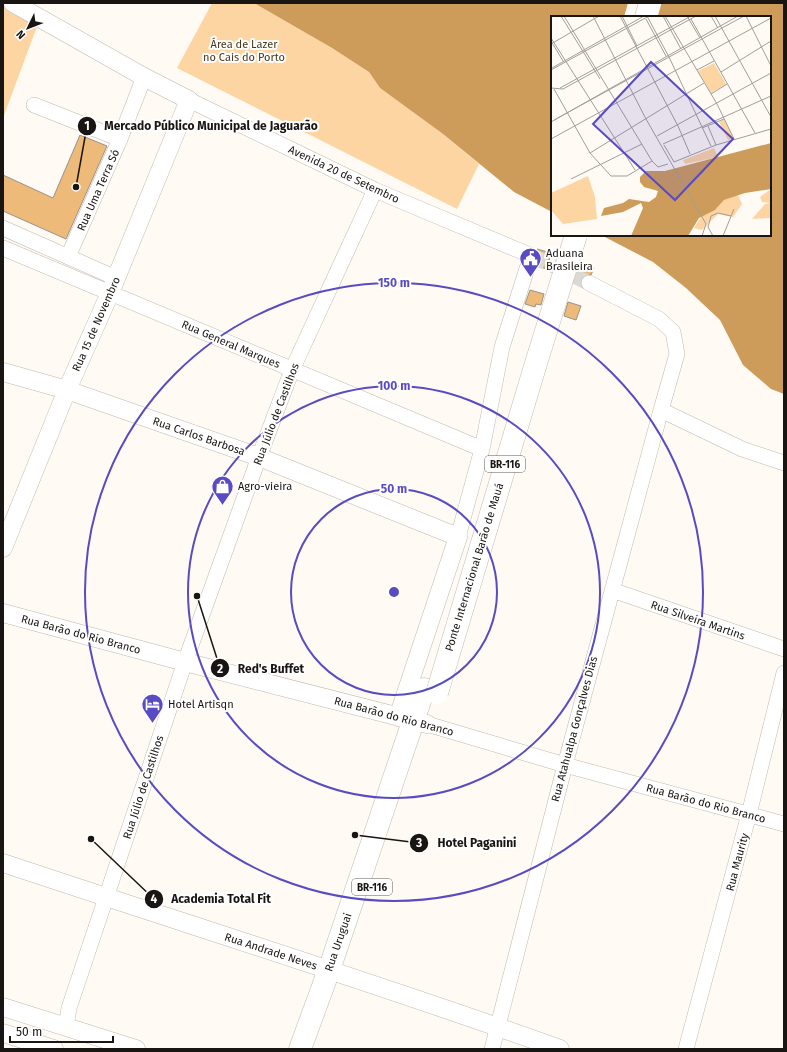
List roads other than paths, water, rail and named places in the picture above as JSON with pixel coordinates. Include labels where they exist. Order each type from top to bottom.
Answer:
[{"type":"highway","points":[[633,16],[638,3]]},
{"type":"highway","points":[[646,16],[650,3]]},
{"type":"highway","name":"Ponte Internacional Barão de Mauá","points":[[430,691],[566,236]]},
{"type":"highway","name":"Ponte Internacional Barão de Mauá","points":[[430,691],[576,236]]},
{"type":"highway","name":"BR-116","points":[[413,721],[430,691]]},
{"type":"highway","name":"Rua Uruguai","points":[[315,1049],[336,972],[413,721]]},
{"type":"highway","name":"Rua Uruguai","points":[[300,1049],[336,972]]},
{"type":"street","name":"Avenida 20 de Setembro","points":[[13,3],[144,77],[189,100],[375,190],[531,256],[502,347],[482,449]]},
{"type":"street","name":"Rua Uma Terra Só","points":[[68,257],[120,139],[144,77]]},
{"type":"street","name":"Rua 15 de Novembro","points":[[3,548],[67,390],[113,286],[189,100]]},
{"type":"street","points":[[34,105],[120,139]]},
{"type":"street","name":"Rua Júlio de Castilhos","points":[[50,1048],[69,1008],[185,662],[259,457],[292,370],[375,190]]},
{"type":"street","points":[[3,228],[68,257],[113,286]]},
{"type":"street","name":"Rua General Marques","points":[[3,248],[113,286],[292,370],[482,449]]},
{"type":"street","name":"Rua Atahualpa Gonçalves Dias","points":[[492,1049],[565,765],[677,354],[673,332],[659,319],[589,283]]},
{"type":"street","name":"Rua Carlos Barbosa","points":[[3,372],[67,390],[259,457],[458,537]]},
{"type":"street","points":[[661,410],[742,449],[784,463]]},
{"type":"street","points":[[413,721],[458,537],[482,449]]},
{"type":"street","name":"Rua Silveira Martins","points":[[612,590],[784,649]]},
{"type":"street","name":"Rua Barão do Rio Branco","points":[[3,613],[413,721],[565,765],[784,824]]},
{"type":"street","name":"Rua Maurity","points":[[686,1049],[750,814],[784,674]]},
{"type":"street","name":"Rua Andrade Neves","points":[[3,863],[498,1026],[560,1049]]},
{"type":"street","points":[[3,1006],[136,1049]]},
{"type":"street","points":[[3,1033],[50,1048]]},
{"type":"tunnel","points":[[532,256],[589,283]]},
{"type":"place","name":"Mercado Público Municipal de Jaguarão","points":[[76,187]]},
{"type":"place","name":"Aduana Brasileira","points":[[530,278]]},
{"type":"place","name":"Agro-vieira","points":[[223,506]]},
{"type":"place","name":"Red's Buffet","points":[[197,596]]},
{"type":"place","name":"Hotel Artisqn","points":[[153,724]]},
{"type":"place","name":"Hotel Paganini","points":[[355,835]]},
{"type":"place","name":"Academia Total Fit","points":[[91,839]]},
{"type":"park label","name":"Área de Lazer no Cais do Porto","points":[[244,50]]}]
